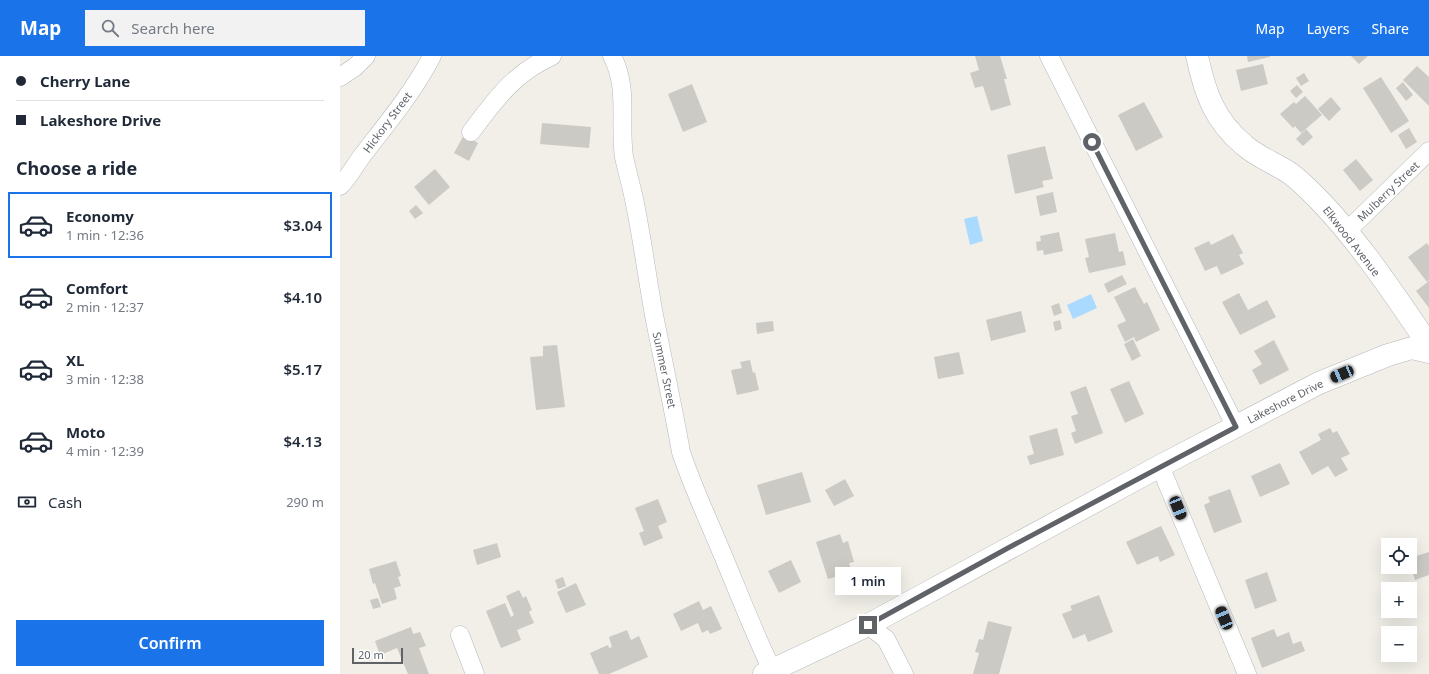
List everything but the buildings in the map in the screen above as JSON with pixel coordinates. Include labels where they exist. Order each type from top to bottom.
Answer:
[{"type":"street","points":[[340,76],[355,67],[366,56]]},
{"type":"street","name":"Hickory Street","points":[[340,186],[347,180],[358,161],[406,99],[432,56]]},
{"type":"street","points":[[471,132],[494,101],[510,83],[528,69],[552,56]]},
{"type":"street","name":"Summer Street","points":[[612,56],[621,83],[624,156],[634,199],[681,452],[768,672]]},
{"type":"street","points":[[1049,56],[1236,427]]},
{"type":"street","name":"Elkwood Avenue","points":[[1198,56],[1203,82],[1217,115],[1245,146],[1290,173],[1320,201],[1347,231],[1429,345]]},
{"type":"street","name":"Mulberry Street","points":[[1347,231],[1429,151]]},
{"type":"street","name":"Lakeshore Drive","points":[[768,672],[868,625],[1160,466],[1319,383],[1388,355],[1412,348],[1429,352]]},
{"type":"street","points":[[1160,466],[1247,674]]},
{"type":"street","points":[[868,625],[886,638],[904,674]]},
{"type":"street","points":[[460,635],[475,674]]},
{"type":"water","points":[[977,216],[983,241],[970,245],[964,219]]},
{"type":"water","points":[[1091,294],[1097,308],[1073,319],[1067,305]]},
{"type":"route","points":[[868,625],[1160,466],[1236,427],[1092,142]]}]
